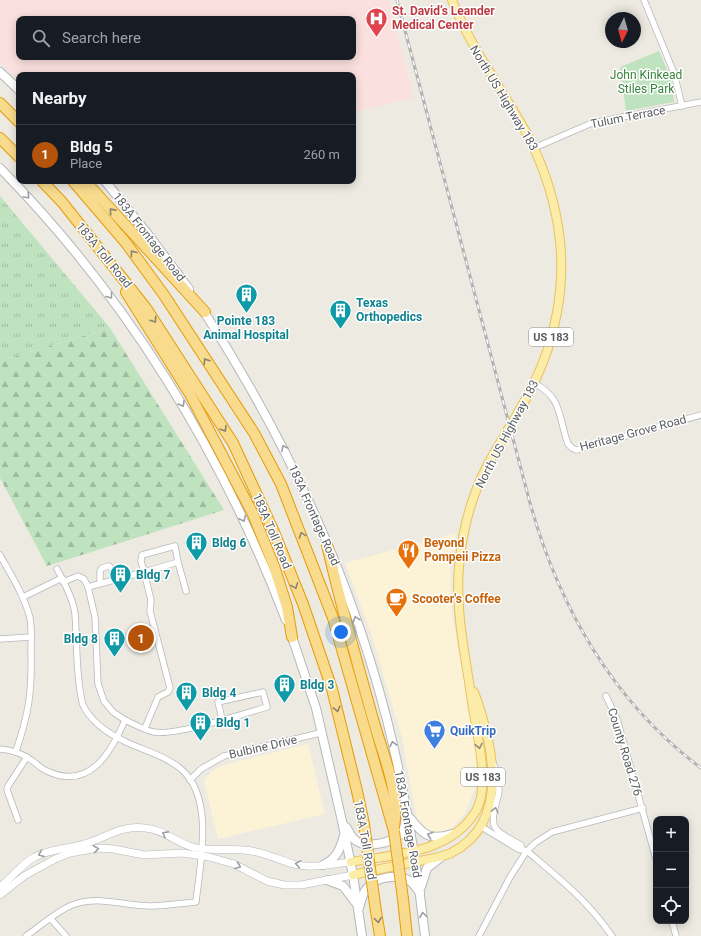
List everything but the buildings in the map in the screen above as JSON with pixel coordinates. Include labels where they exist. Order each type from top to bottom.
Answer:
[{"type":"highway","points":[[0,103],[16,119]]},
{"type":"highway","points":[[0,138],[16,154]]},
{"type":"highway","name":"183A Toll Road","points":[[45,184],[94,241],[146,308],[233,443],[274,532],[303,604],[332,688],[364,824],[380,936]]},
{"type":"highway","name":"183A Toll Road","points":[[76,184],[126,243],[164,295],[254,433],[281,484],[333,618],[394,831],[407,936]]},
{"type":"highway","points":[[88,184],[205,312]]},
{"type":"highway","points":[[94,241],[190,394],[253,514],[274,566],[286,607],[292,637]]},
{"type":"highway","points":[[327,545],[335,582],[390,779],[397,814],[394,831]]},
{"type":"main road","name":"North US Highway 183","points":[[452,0],[478,55],[517,117],[534,148],[545,173],[554,206],[559,233],[561,262],[558,305],[553,331],[546,353],[534,382],[487,467],[474,497],[463,534],[457,593],[461,631],[470,680],[482,771],[479,806],[480,826]]},
{"type":"main road","points":[[0,72],[16,87]]},
{"type":"main road","points":[[0,168],[44,214],[80,257],[132,328],[179,399],[228,487],[248,529],[292,637],[316,708],[320,733],[351,862],[362,936]]},
{"type":"main road","name":"183A Frontage Road","points":[[107,184],[171,264],[205,312],[245,377],[288,456],[337,566],[371,662],[394,749],[408,813],[420,894]]},
{"type":"main road","name":"US 183","points":[[425,936],[420,894],[427,868],[442,856],[462,846],[480,826],[491,801],[493,783],[492,761],[482,717],[470,680]]},
{"type":"main road","points":[[351,862],[414,851],[436,845],[458,832],[467,823],[479,806]]},
{"type":"main road","points":[[342,821],[355,840],[364,844],[371,844],[391,840],[399,836],[404,827],[408,813]]},
{"type":"main road","points":[[408,813],[421,832],[430,836],[441,837],[458,832]]},
{"type":"main road","points":[[323,865],[332,860],[339,853],[345,833]]},
{"type":"main road","name":"US 183","points":[[353,875],[442,856]]},
{"type":"main road","points":[[357,907],[363,894],[374,880],[388,877],[401,878],[414,884],[420,894]]},
{"type":"main road","points":[[327,880],[343,886],[357,907]]},
{"type":"street","points":[[644,0],[674,73],[682,106]]},
{"type":"street","name":"Tulum Terrace","points":[[534,148],[592,123],[701,102]]},
{"type":"street","name":"Heritage Grove Road","points":[[534,382],[546,388],[553,396],[558,407],[568,444],[576,450],[701,415]]},
{"type":"street","points":[[145,728],[158,697],[168,692],[170,688],[150,611],[151,600],[141,561],[142,555],[174,546],[186,591]]},
{"type":"street","points":[[0,554],[23,597],[30,620],[32,683],[30,705],[16,752]]},
{"type":"street","points":[[88,586],[178,562]]},
{"type":"street","points":[[100,584],[100,571],[102,568],[109,566],[112,569],[116,579]]},
{"type":"street","points":[[26,936],[72,905],[95,900],[150,906],[196,902],[201,852],[201,808],[198,795],[190,780],[180,768],[118,738],[97,724],[83,704],[78,678],[75,612],[63,580],[57,569]]},
{"type":"street","points":[[23,597],[63,580],[78,576],[84,579],[88,586],[95,618],[98,684],[104,701],[113,712],[125,720],[153,732],[168,732],[222,719],[267,707],[264,692],[218,702],[222,719]]},
{"type":"street","points":[[0,639],[31,637]]},
{"type":"street","name":"County Road 276","points":[[606,696],[617,719],[654,852]]},
{"type":"street","points":[[0,749],[16,752],[28,758],[46,771],[66,777],[84,774],[101,763],[118,738],[125,720]]},
{"type":"street","name":"Bulbine Drive","points":[[190,780],[201,769],[224,756],[320,733]]},
{"type":"street","points":[[18,820],[7,790],[8,786],[28,758]]},
{"type":"street","points":[[492,761],[496,770],[499,791],[493,816],[494,825],[499,831],[521,845],[583,899],[612,936]]},
{"type":"street","name":"County Road 276","points":[[479,936],[525,850],[552,832],[643,808]]},
{"type":"street","points":[[480,826],[518,849],[525,850]]},
{"type":"street","points":[[0,887],[26,862],[35,857],[53,850],[87,844],[121,829],[146,828],[160,831],[201,852],[234,864],[275,884],[301,885],[353,875]]},
{"type":"street","points":[[0,895],[35,869],[70,853],[105,848],[144,855],[244,850],[268,855],[294,864],[323,865],[351,862]]},
{"type":"street","points":[[51,919],[66,936]]},
{"type":"street","points":[[673,924],[676,936]]},
{"type":"shaded area","name":"St. David’s Leander Medical Center","points":[[0,0],[389,0],[414,98],[356,111],[356,72],[16,72],[16,78],[0,62]]},
{"type":"shaded area","points":[[456,533],[450,564],[452,615],[477,753],[477,769],[474,791],[464,815],[453,827],[443,833],[432,833],[421,825],[416,816],[402,738],[371,633],[345,563]]},
{"type":"shaded area","points":[[308,744],[325,814],[218,839],[204,780],[212,771],[224,765]]},
{"type":"green space","name":"John Kinkead Stiles Park","points":[[659,51],[671,79],[674,102],[626,111],[620,67]]},
{"type":"green space","points":[[0,196],[110,328],[0,361]]},
{"type":"green space","points":[[110,328],[224,510],[47,566],[0,478],[0,361]]},
{"type":"railway","points":[[397,0],[530,503],[542,542],[574,615],[593,650],[616,683],[641,713],[670,742],[701,768]]},
{"type":"place","name":"St. David’s Leander Medical Center","points":[[376,38]]},
{"type":"place","name":"Pointe 183 Animal Hospital","points":[[246,314]]},
{"type":"place","name":"Texas Orthopedics","points":[[340,330]]},
{"type":"place","name":"Bldg 6","points":[[196,562]]},
{"type":"place","name":"Beyond Pompeii Pizza","points":[[408,570]]},
{"type":"place","name":"Bldg 7","points":[[120,594]]},
{"type":"place","name":"Scooter's Coffee","points":[[396,618]]},
{"type":"place","name":"Bldg 5","points":[[141,638]]},
{"type":"place","name":"Bldg 8","points":[[114,658]]},
{"type":"place","name":"Bldg 3","points":[[285,704]]},
{"type":"place","name":"Bldg 4","points":[[186,712]]},
{"type":"place","name":"Bldg 1","points":[[200,742]]},
{"type":"place","name":"QuikTrip","points":[[434,750]]}]
